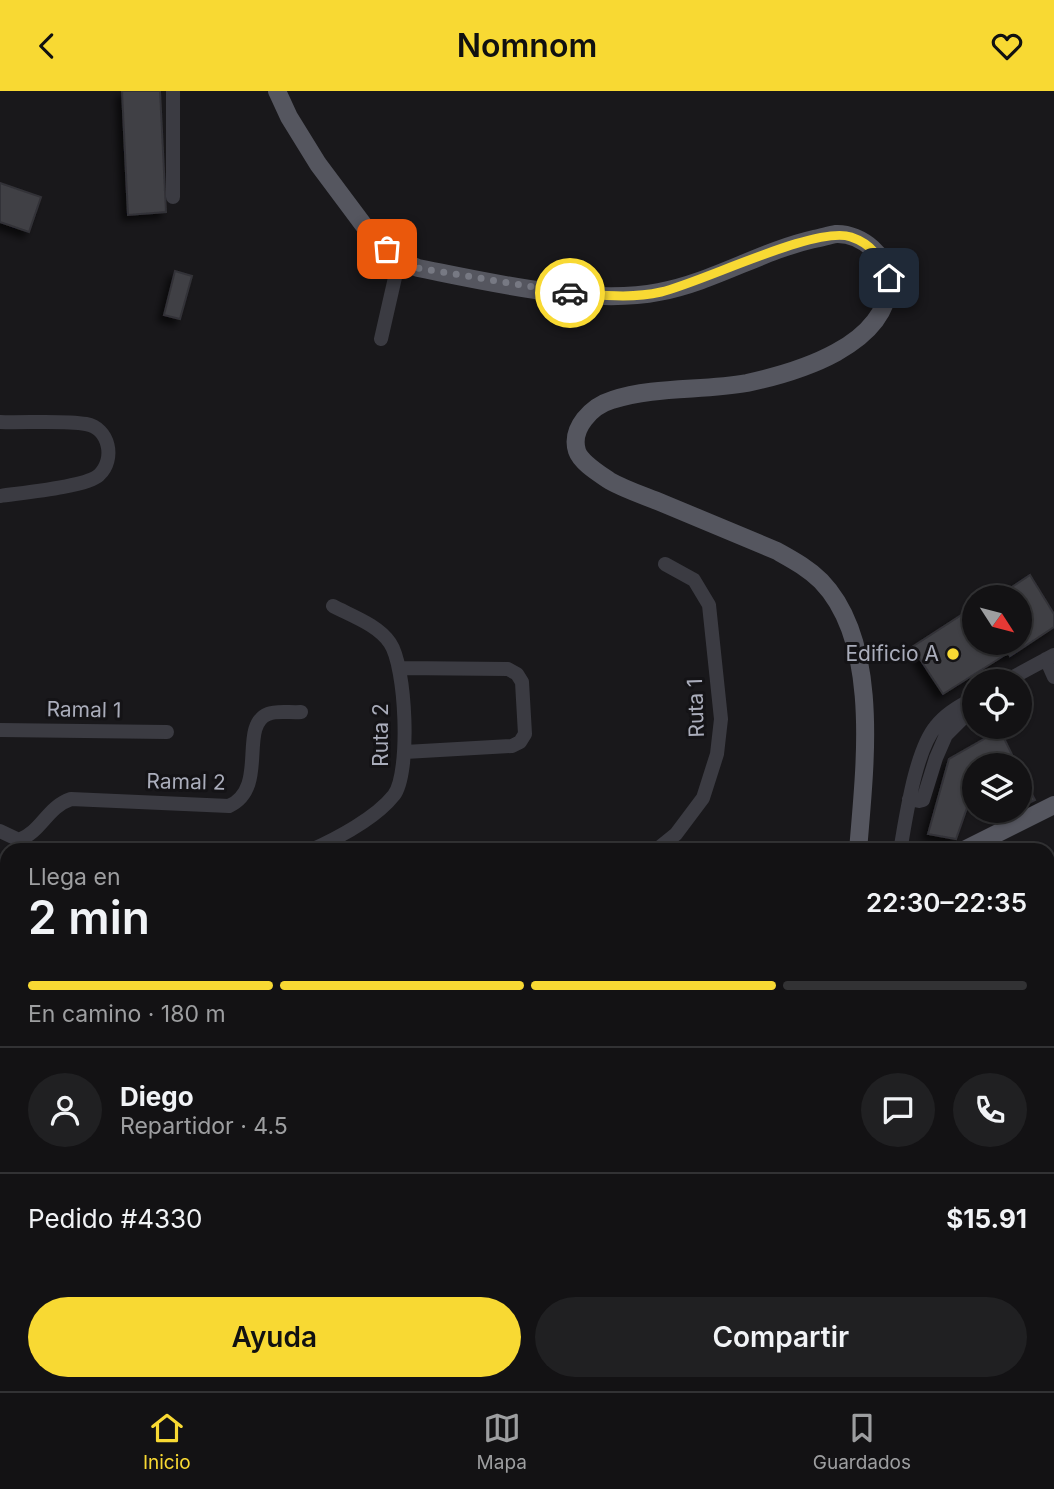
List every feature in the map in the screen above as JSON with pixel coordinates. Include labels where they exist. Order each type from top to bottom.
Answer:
[{"type":"main road","points":[[277,91],[289,117],[318,164],[374,239],[399,260],[418,268],[548,291],[622,297],[660,292],[695,282],[793,244],[836,235],[850,236],[871,248],[882,259],[889,278],[888,298],[867,332],[853,342],[812,364],[746,383],[611,400],[593,410],[579,427],[576,439],[577,451],[582,459],[612,482],[777,551],[801,564],[822,583],[839,607],[858,660],[865,699],[865,752],[859,843]]},
{"type":"main road","points":[[978,843],[1054,805]]},
{"type":"street","points":[[173,91],[173,197]]},
{"type":"street","points":[[381,339],[399,260]]},
{"type":"street","points":[[0,422],[89,424],[102,434],[110,447],[108,460],[99,475],[82,483],[0,496]]},
{"type":"street","name":"Ruta 1","points":[[665,564],[694,580],[709,605],[722,719],[717,754],[703,798],[676,834],[665,843]]},
{"type":"street","name":"Ruta 2","points":[[326,843],[385,805],[396,793],[402,777],[405,752],[401,668],[391,644],[371,626],[332,606]]},
{"type":"street","points":[[1028,669],[1050,657],[1054,677]]},
{"type":"street","points":[[401,668],[513,671],[522,682],[525,734],[520,742],[512,746],[405,752]]},
{"type":"street","points":[[901,843],[909,799],[924,748],[934,728],[947,714],[962,708]]},
{"type":"street","name":"Ramal 2","points":[[22,843],[59,803],[71,799],[229,806],[244,796],[249,787],[255,730],[261,719],[271,713],[301,712]]},
{"type":"street","name":"Ramal 1","points":[[0,730],[167,732]]},
{"type":"street","points":[[0,831],[17,843]]},
{"type":"building","points":[[122,91],[160,91],[166,212],[128,215]]},
{"type":"building","points":[[0,183],[41,197],[29,232],[0,222]]},
{"type":"building","points":[[175,271],[192,276],[180,319],[164,315]]},
{"type":"building","name":"Edificio A","points":[[1030,575],[1054,614],[1054,627],[1032,642],[1032,585],[1015,585]]},
{"type":"building","name":"Edificio A","points":[[962,615],[962,655],[1005,655],[983,669],[962,669],[962,682],[943,694],[912,647]]},
{"type":"building","points":[[984,739],[1004,739],[1011,753],[962,753],[962,822],[956,839],[928,834],[949,759]]},
{"type":"way so far","points":[[387,249],[399,260],[418,268],[570,293]]},
{"type":"place","name":"Edificio A","points":[[953,654]]},
{"type":"route","points":[[570,293],[622,297],[660,292],[695,282],[793,244],[836,235],[850,236],[871,248],[882,259],[889,278]]}]
